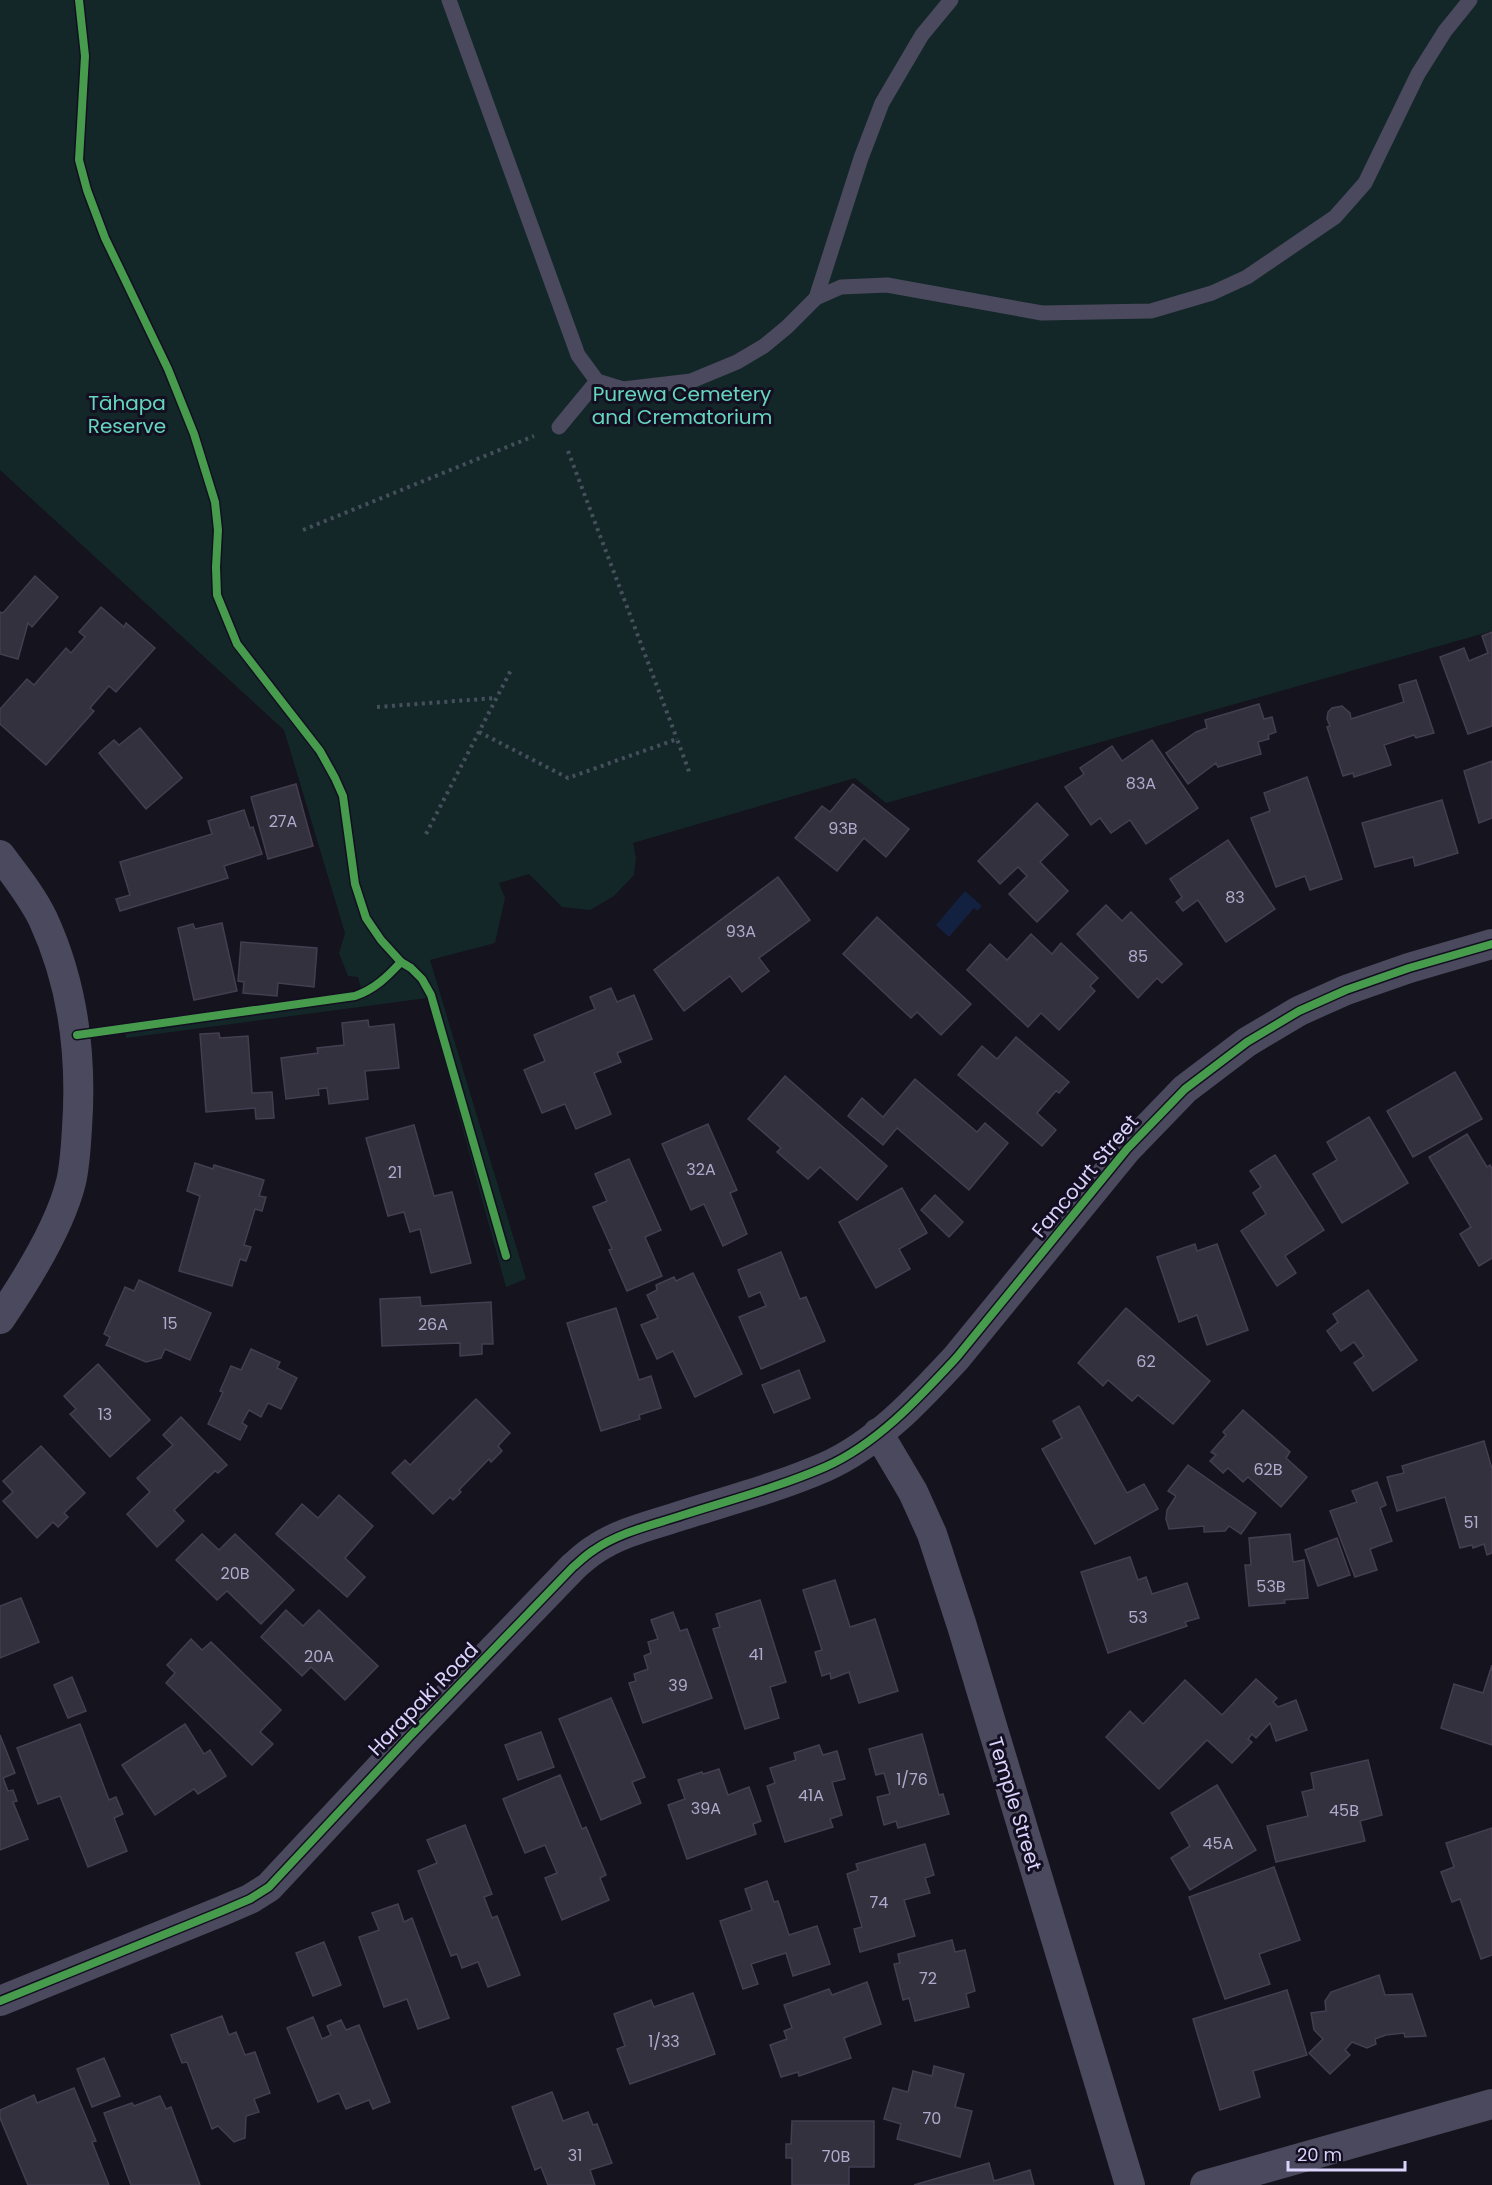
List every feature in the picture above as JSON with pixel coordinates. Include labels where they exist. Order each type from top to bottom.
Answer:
[{"type":"street","points":[[0,855],[43,918],[61,970],[77,1035],[79,1105],[71,1181],[59,1216],[12,1301],[0,1318]]},
{"type":"street","name":"Fancourt Street","points":[[878,1433],[931,1385],[957,1357],[1127,1149],[1185,1089],[1247,1042],[1299,1011],[1346,990],[1409,968],[1492,944]]},
{"type":"street","name":"Harapaki Road","points":[[0,2001],[222,1911],[250,1899],[269,1887],[573,1567],[595,1549],[623,1534],[774,1486],[826,1466],[851,1453],[878,1433]]},
{"type":"street","name":"Temple Street","points":[[878,1433],[913,1492],[932,1534],[962,1626],[1130,2185]]},
{"type":"street","points":[[1205,2185],[1492,2104]]},
{"type":"lane","points":[[449,0],[578,355],[597,381],[623,389],[691,381],[737,362],[764,346],[816,298],[841,287],[887,285],[1042,313],[1151,311],[1212,293],[1247,277],[1335,218],[1358,192],[1365,183],[1418,74],[1445,30],[1470,0]]},
{"type":"lane","points":[[816,298],[861,158],[882,103],[922,35],[951,0]]},
{"type":"lane","points":[[559,427],[597,381]]},
{"type":"path","points":[[303,530],[559,427],[690,774]]},
{"type":"path","points":[[426,834],[511,670]]},
{"type":"path","points":[[377,707],[497,698]]},
{"type":"path","points":[[479,732],[568,778],[677,740]]},
{"type":"green space","name":"Purewa Cemetery and Crematorium","points":[[0,0],[1492,0],[1492,631],[886,803],[855,778],[633,843],[636,858],[634,875],[614,896],[590,910],[562,907],[529,874],[499,883],[505,898],[495,943],[430,960],[526,1279],[506,1287],[427,998],[126,1038],[125,1023],[362,991],[358,977],[348,976],[339,953],[345,933],[284,730],[0,470]]},
{"type":"water","points":[[965,891],[982,906],[977,911],[974,908],[949,937],[936,925]]},
{"type":"building","points":[[35,576],[58,597],[32,627],[28,623],[18,659],[0,654],[0,612],[3,613]]},
{"type":"building","points":[[101,607],[124,627],[126,623],[155,648],[116,692],[109,686],[90,708],[94,711],[46,765],[0,724],[0,709],[27,679],[34,685],[66,648],[71,653],[85,637],[79,632]]},
{"type":"building","points":[[1492,632],[1492,726],[1468,734],[1440,657],[1464,648],[1469,661],[1488,653],[1482,636]]},
{"type":"building","points":[[1416,680],[1434,733],[1416,738],[1414,735],[1384,745],[1391,765],[1354,777],[1353,773],[1343,776],[1327,727],[1330,726],[1327,719],[1328,712],[1332,708],[1342,706],[1350,713],[1351,719],[1404,702],[1399,685]]},
{"type":"building","points":[[1259,704],[1264,719],[1272,717],[1276,732],[1268,735],[1269,739],[1258,742],[1261,754],[1218,767],[1216,763],[1188,784],[1166,753],[1196,732],[1207,728],[1205,720]]},
{"type":"building","points":[[140,728],[182,778],[146,809],[99,753],[114,740],[119,745]]},
{"type":"building","points":[[1152,740],[1198,808],[1146,844],[1130,820],[1111,833],[1100,818],[1091,825],[1065,787],[1084,774],[1080,768],[1112,746],[1122,761]]},
{"type":"building","points":[[1492,761],[1492,818],[1479,823],[1464,771]]},
{"type":"building","points":[[1307,777],[1342,879],[1310,890],[1305,876],[1276,887],[1251,818],[1270,811],[1264,793]]},
{"type":"building","points":[[296,784],[313,846],[268,859],[251,797]]},
{"type":"building","points":[[853,784],[909,829],[886,857],[864,838],[837,871],[795,838],[822,806],[830,812]]},
{"type":"building","points":[[1442,800],[1458,853],[1415,866],[1413,857],[1375,867],[1362,823]]},
{"type":"building","points":[[1037,803],[1068,835],[1040,862],[1068,891],[1037,922],[1009,894],[1027,876],[1018,867],[1000,884],[978,861]]},
{"type":"building","points":[[244,810],[250,828],[253,827],[262,854],[224,866],[228,878],[120,911],[116,899],[130,895],[120,862],[212,834],[208,821]]},
{"type":"building","points":[[1228,840],[1275,909],[1226,942],[1198,900],[1183,911],[1176,902],[1182,897],[1170,879]]},
{"type":"building","points":[[778,877],[810,920],[759,958],[769,971],[742,992],[730,976],[684,1011],[654,970]]},
{"type":"building","points":[[1106,905],[1122,921],[1131,912],[1182,964],[1162,983],[1157,978],[1138,998],[1077,934]]},
{"type":"building","points":[[877,917],[971,1004],[941,1035],[917,1012],[911,1018],[843,954]]},
{"type":"building","points":[[222,923],[237,991],[194,1000],[178,928],[193,924],[195,929]]},
{"type":"building","points":[[1031,934],[1052,954],[1061,943],[1098,978],[1090,986],[1095,991],[1059,1030],[1041,1013],[1028,1027],[967,970],[990,944],[1007,960]]},
{"type":"building","points":[[241,942],[317,948],[314,987],[278,983],[277,996],[243,993],[244,982],[238,981]]},
{"type":"building","points":[[611,988],[617,1002],[634,995],[652,1039],[617,1053],[621,1062],[594,1073],[611,1114],[576,1129],[565,1104],[542,1113],[524,1070],[545,1061],[534,1035],[595,1009],[590,997]]},
{"type":"building","points":[[368,1020],[369,1027],[394,1024],[399,1068],[365,1071],[368,1099],[329,1104],[327,1088],[318,1089],[319,1095],[286,1099],[281,1058],[318,1053],[317,1048],[344,1045],[342,1023]]},
{"type":"building","points":[[219,1033],[220,1038],[248,1036],[252,1093],[272,1092],[274,1118],[256,1119],[255,1108],[206,1112],[200,1034]]},
{"type":"building","points":[[1016,1037],[1069,1082],[1059,1093],[1056,1091],[1037,1113],[1056,1130],[1042,1146],[958,1075],[982,1046],[997,1059]]},
{"type":"building","points":[[1455,1072],[1482,1119],[1413,1157],[1387,1111]]},
{"type":"building","points":[[785,1076],[887,1166],[857,1200],[820,1167],[808,1179],[777,1152],[781,1148],[748,1119]]},
{"type":"building","points":[[915,1079],[977,1132],[985,1123],[1008,1143],[969,1190],[897,1128],[883,1145],[848,1116],[862,1098],[883,1117]]},
{"type":"building","points":[[1369,1117],[1408,1183],[1342,1223],[1313,1174],[1337,1160],[1327,1142]]},
{"type":"building","points":[[708,1124],[737,1190],[730,1193],[747,1234],[723,1246],[704,1204],[691,1210],[662,1144]]},
{"type":"building","points":[[414,1125],[434,1196],[452,1192],[471,1263],[431,1273],[420,1229],[410,1232],[404,1212],[388,1216],[366,1138]]},
{"type":"building","points":[[1467,1134],[1487,1167],[1490,1165],[1492,1169],[1492,1258],[1479,1266],[1460,1234],[1471,1227],[1429,1157]]},
{"type":"building","points":[[1275,1155],[1324,1230],[1285,1256],[1296,1273],[1277,1286],[1241,1231],[1266,1214],[1253,1193],[1261,1187],[1250,1171]]},
{"type":"building","points":[[629,1159],[661,1230],[645,1237],[662,1276],[627,1291],[609,1250],[612,1249],[593,1207],[607,1201],[595,1174]]},
{"type":"building","points":[[195,1163],[213,1169],[214,1165],[264,1180],[259,1196],[266,1197],[262,1211],[255,1209],[244,1245],[251,1247],[246,1261],[240,1259],[232,1286],[179,1271],[200,1196],[187,1191]]},
{"type":"building","points":[[902,1188],[927,1233],[899,1249],[910,1269],[876,1288],[839,1222]]},
{"type":"building","points":[[935,1195],[963,1222],[949,1237],[921,1210]]},
{"type":"building","points":[[1195,1244],[1197,1251],[1217,1244],[1248,1330],[1207,1345],[1197,1315],[1179,1322],[1157,1257]]},
{"type":"building","points":[[781,1252],[800,1299],[806,1297],[825,1341],[761,1369],[739,1317],[766,1306],[760,1292],[749,1297],[738,1270]]},
{"type":"building","points":[[693,1273],[742,1374],[695,1397],[673,1351],[657,1359],[641,1325],[658,1318],[647,1295],[657,1290],[656,1285],[674,1277],[676,1281]]},
{"type":"building","points":[[139,1280],[211,1313],[190,1360],[165,1349],[161,1358],[146,1362],[106,1345],[110,1337],[104,1334],[125,1287],[134,1291]]},
{"type":"building","points":[[1368,1290],[1417,1360],[1373,1391],[1354,1363],[1364,1356],[1354,1342],[1341,1351],[1327,1331],[1338,1322],[1333,1314]]},
{"type":"building","points":[[420,1297],[421,1306],[491,1302],[493,1344],[482,1344],[482,1354],[460,1356],[460,1343],[382,1346],[380,1299]]},
{"type":"building","points":[[616,1308],[639,1380],[651,1376],[661,1408],[639,1415],[640,1419],[601,1431],[567,1323]]},
{"type":"building","points":[[1126,1308],[1210,1381],[1173,1424],[1138,1395],[1132,1401],[1108,1380],[1103,1386],[1078,1363]]},
{"type":"building","points":[[251,1349],[280,1362],[277,1368],[297,1378],[281,1409],[268,1403],[261,1417],[249,1410],[242,1423],[247,1426],[240,1440],[208,1424],[223,1392],[220,1391],[231,1366],[241,1370]]},
{"type":"building","points":[[98,1364],[150,1420],[110,1457],[70,1414],[76,1409],[64,1396]]},
{"type":"building","points":[[799,1370],[810,1398],[774,1413],[762,1385]]},
{"type":"building","points":[[476,1399],[510,1433],[498,1446],[502,1451],[491,1462],[489,1459],[459,1490],[461,1492],[453,1500],[450,1497],[433,1514],[392,1473],[405,1460],[410,1465]]},
{"type":"building","points":[[1079,1406],[1127,1493],[1144,1484],[1158,1509],[1095,1544],[1042,1449],[1062,1438],[1053,1421]]},
{"type":"building","points":[[1243,1410],[1290,1452],[1286,1458],[1307,1477],[1281,1507],[1248,1477],[1243,1482],[1228,1468],[1223,1473],[1210,1461],[1216,1455],[1211,1452],[1226,1435],[1223,1432]]},
{"type":"building","points":[[181,1417],[227,1465],[218,1473],[215,1471],[174,1510],[184,1521],[157,1547],[127,1514],[150,1492],[137,1478],[173,1445],[163,1435]]},
{"type":"building","points":[[1484,1441],[1492,1469],[1492,1553],[1487,1555],[1484,1544],[1473,1548],[1472,1545],[1460,1548],[1445,1497],[1397,1511],[1387,1477],[1404,1473],[1402,1466]]},
{"type":"building","points":[[41,1446],[85,1493],[64,1513],[68,1517],[58,1527],[53,1522],[37,1538],[3,1501],[13,1492],[3,1481]]},
{"type":"building","points":[[1188,1465],[1256,1513],[1241,1534],[1229,1526],[1225,1531],[1204,1532],[1204,1526],[1169,1529],[1166,1519],[1167,1510],[1176,1496],[1168,1491]]},
{"type":"building","points":[[1377,1482],[1386,1505],[1380,1508],[1392,1541],[1370,1549],[1377,1570],[1355,1577],[1330,1511],[1357,1502],[1352,1491]]},
{"type":"building","points":[[339,1495],[373,1526],[345,1558],[365,1577],[347,1597],[276,1534],[302,1504],[318,1518]]},
{"type":"building","points":[[202,1534],[219,1550],[235,1534],[294,1590],[261,1624],[227,1591],[217,1600],[176,1560]]},
{"type":"building","points":[[1290,1534],[1293,1562],[1304,1560],[1308,1598],[1284,1600],[1285,1603],[1249,1606],[1245,1565],[1251,1565],[1249,1538]]},
{"type":"building","points":[[1337,1538],[1350,1575],[1318,1586],[1305,1550]]},
{"type":"building","points":[[1130,1557],[1138,1580],[1146,1577],[1152,1594],[1187,1583],[1199,1618],[1185,1622],[1187,1626],[1108,1653],[1081,1572]]},
{"type":"building","points":[[835,1580],[850,1627],[875,1619],[898,1691],[859,1703],[849,1672],[831,1679],[830,1673],[822,1676],[815,1652],[822,1650],[803,1590]]},
{"type":"building","points":[[21,1598],[39,1642],[0,1658],[0,1606]]},
{"type":"building","points":[[760,1600],[786,1682],[770,1687],[779,1718],[745,1729],[713,1629],[720,1627],[716,1614]]},
{"type":"building","points":[[286,1610],[303,1626],[319,1610],[378,1666],[345,1700],[311,1667],[302,1676],[261,1637]]},
{"type":"building","points":[[673,1612],[680,1631],[687,1629],[712,1698],[643,1723],[629,1683],[636,1681],[634,1674],[648,1669],[644,1656],[651,1653],[648,1642],[658,1639],[651,1620]]},
{"type":"building","points":[[191,1639],[202,1650],[211,1642],[281,1710],[260,1732],[273,1744],[252,1765],[166,1683],[175,1673],[167,1665]]},
{"type":"building","points":[[1492,1665],[1492,1745],[1441,1728],[1454,1684],[1483,1693]]},
{"type":"building","points":[[72,1677],[86,1711],[68,1718],[54,1685]]},
{"type":"building","points":[[1256,1679],[1277,1698],[1273,1702],[1278,1707],[1296,1700],[1307,1730],[1276,1741],[1270,1723],[1256,1738],[1252,1734],[1248,1739],[1252,1742],[1232,1763],[1207,1740],[1159,1789],[1106,1737],[1130,1711],[1143,1724],[1185,1680],[1222,1715]]},
{"type":"building","points":[[611,1698],[645,1777],[632,1782],[641,1803],[601,1820],[559,1719]]},
{"type":"building","points":[[80,1724],[109,1800],[116,1797],[123,1814],[114,1818],[127,1851],[88,1867],[60,1796],[38,1804],[17,1748]]},
{"type":"building","points":[[185,1724],[204,1754],[210,1750],[226,1776],[198,1794],[194,1789],[155,1815],[122,1765]]},
{"type":"building","points":[[541,1732],[554,1767],[518,1780],[505,1745]]},
{"type":"building","points":[[922,1734],[939,1795],[943,1794],[949,1814],[898,1828],[896,1821],[884,1825],[877,1797],[890,1794],[884,1773],[876,1775],[869,1749]]},
{"type":"building","points":[[0,1735],[15,1773],[3,1778],[8,1791],[13,1790],[17,1801],[13,1802],[28,1839],[0,1850]]},
{"type":"building","points":[[819,1745],[823,1755],[837,1751],[845,1779],[832,1782],[842,1815],[830,1819],[833,1827],[785,1842],[767,1786],[775,1783],[770,1768],[796,1760],[794,1753]]},
{"type":"building","points":[[1368,1760],[1382,1815],[1360,1821],[1365,1841],[1276,1862],[1267,1826],[1308,1816],[1302,1792],[1314,1789],[1311,1773]]},
{"type":"building","points":[[719,1769],[728,1795],[749,1787],[761,1821],[753,1824],[756,1834],[687,1859],[668,1805],[685,1799],[678,1780]]},
{"type":"building","points":[[560,1775],[582,1829],[586,1827],[606,1875],[600,1878],[609,1900],[562,1920],[545,1878],[557,1873],[545,1845],[525,1853],[503,1799]]},
{"type":"building","points":[[1217,1785],[1256,1850],[1190,1890],[1171,1858],[1190,1846],[1171,1813]]},
{"type":"building","points":[[465,1825],[492,1894],[484,1897],[492,1918],[497,1916],[520,1975],[488,1987],[478,1962],[462,1968],[457,1954],[451,1956],[418,1871],[437,1863],[427,1840]]},
{"type":"building","points":[[1492,1828],[1492,1955],[1481,1959],[1460,1899],[1452,1902],[1441,1872],[1454,1867],[1446,1843]]},
{"type":"building","points":[[925,1844],[934,1875],[925,1878],[930,1893],[904,1900],[915,1936],[860,1952],[854,1929],[862,1927],[847,1874],[858,1870],[856,1864]]},
{"type":"building","points":[[1274,1867],[1300,1940],[1259,1954],[1270,1984],[1225,1999],[1189,1897]]},
{"type":"building","points":[[767,1881],[774,1902],[778,1901],[789,1935],[817,1926],[830,1964],[793,1976],[786,1953],[751,1964],[758,1984],[743,1989],[720,1921],[752,1910],[745,1889]]},
{"type":"building","points":[[398,1904],[404,1922],[412,1918],[449,2018],[418,2029],[407,1999],[384,2007],[359,1937],[379,1930],[372,1913]]},
{"type":"building","points":[[952,1940],[955,1952],[965,1950],[975,1991],[966,1994],[969,2007],[915,2021],[909,1998],[903,2000],[894,1964],[900,1963],[898,1954]]},
{"type":"building","points":[[324,1942],[341,1985],[313,1996],[296,1953]]},
{"type":"building","points":[[1379,1975],[1385,1995],[1412,1994],[1426,2036],[1405,2037],[1404,2033],[1386,2035],[1375,2039],[1376,2044],[1367,2048],[1352,2042],[1345,2050],[1350,2055],[1330,2074],[1309,2053],[1323,2039],[1314,2030],[1311,2013],[1326,2011],[1325,2001],[1331,1992]]},
{"type":"building","points":[[867,1982],[881,2024],[844,2038],[851,2058],[799,2076],[798,2072],[781,2077],[770,2045],[787,2039],[784,2031],[792,2028],[784,2005],[829,1989],[832,1995]]},
{"type":"building","points":[[1287,1990],[1307,2055],[1253,2071],[1260,2097],[1220,2110],[1193,2019]]},
{"type":"building","points":[[693,1993],[715,2054],[630,2084],[617,2049],[625,2046],[614,2014],[651,2000],[654,2007]]},
{"type":"building","points":[[222,2016],[229,2035],[236,2032],[245,2055],[255,2052],[270,2093],[254,2099],[259,2112],[246,2116],[245,2138],[234,2142],[218,2126],[212,2129],[187,2062],[182,2063],[171,2035]]},
{"type":"building","points":[[313,2017],[322,2039],[331,2035],[327,2026],[341,2020],[346,2030],[359,2025],[390,2102],[373,2109],[369,2100],[346,2109],[339,2093],[318,2102],[287,2028]]},
{"type":"building","points":[[104,2058],[120,2096],[92,2107],[77,2069]]},
{"type":"building","points":[[934,2066],[964,2074],[955,2107],[972,2111],[960,2157],[897,2139],[901,2124],[884,2119],[893,2088],[908,2092],[913,2071],[932,2076]]},
{"type":"building","points":[[74,2088],[96,2141],[92,2142],[109,2185],[28,2185],[0,2118],[0,2110],[34,2095],[37,2103]]},
{"type":"building","points":[[552,2092],[563,2121],[588,2112],[593,2125],[597,2124],[612,2163],[590,2170],[595,2185],[548,2185],[541,2167],[535,2170],[512,2107]]},
{"type":"building","points":[[160,2096],[166,2109],[171,2107],[200,2185],[131,2185],[104,2113],[132,2103],[134,2106]]},
{"type":"building","points":[[792,2121],[874,2121],[874,2167],[849,2167],[849,2185],[792,2185],[792,2158],[786,2158],[786,2144],[791,2144]]},
{"type":"building","points":[[989,2163],[994,2181],[1030,2170],[1034,2185],[914,2185]]},
{"type":"cycle path","points":[[79,0],[85,56],[79,160],[87,190],[105,238],[168,369],[194,434],[215,502],[218,530],[217,595],[237,644],[320,751],[335,778],[343,796],[355,884],[366,918],[381,940],[401,962],[422,979],[431,995],[506,1256]]},
{"type":"cycle path","points":[[0,2001],[222,1911],[250,1899],[269,1887],[410,1736],[588,1554],[626,1534],[772,1487],[825,1467],[880,1433],[957,1357],[1127,1149],[1185,1089],[1247,1042],[1299,1011],[1346,990],[1409,968],[1492,944]]},
{"type":"cycle path","points":[[77,1035],[355,996],[380,982],[401,962]]},
{"type":"park label","name":"Tāhapa Reserve","points":[[127,414]]}]
